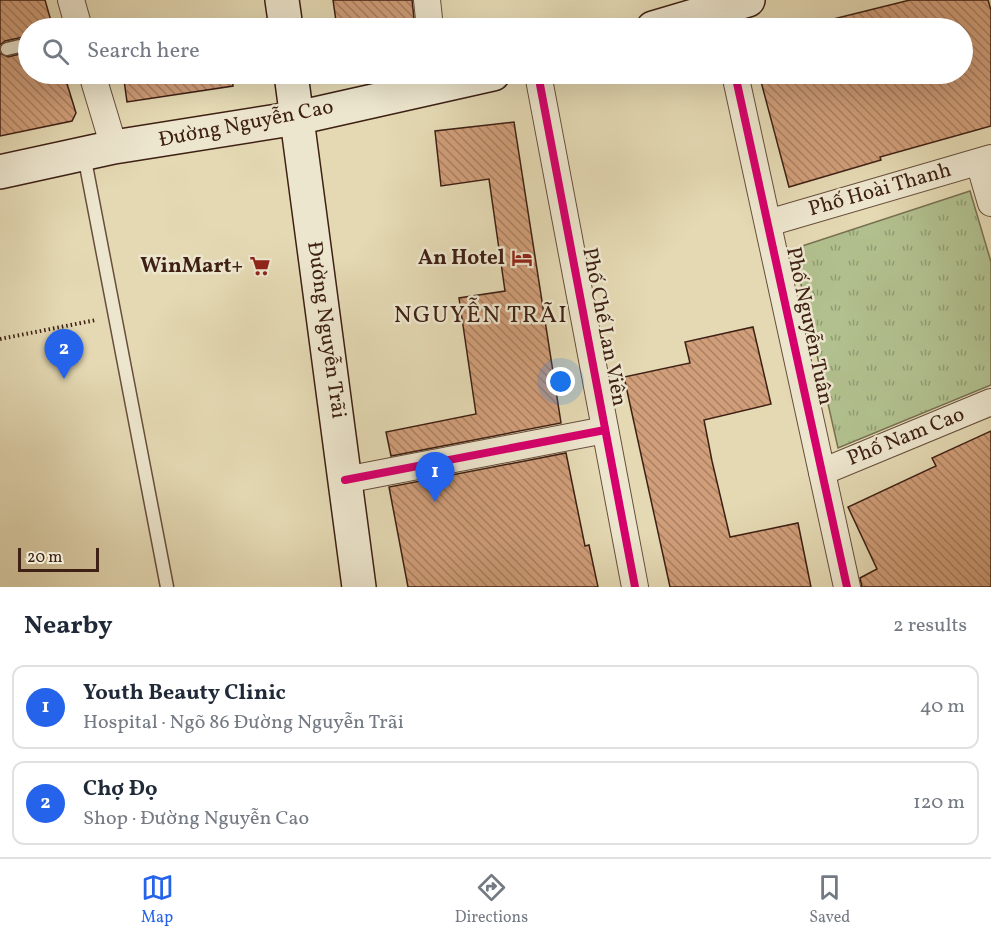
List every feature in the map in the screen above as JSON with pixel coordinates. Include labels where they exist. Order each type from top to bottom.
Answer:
[{"type":"main road","points":[[282,0],[285,18]]},
{"type":"main road","points":[[702,18],[731,12]]},
{"type":"main road","name":"Đường Nguyễn Trãi","points":[[292,84],[359,587]]},
{"type":"main road","name":"Đường Nguyễn Cao","points":[[0,172],[99,151],[297,118],[424,84]]},
{"type":"street","points":[[71,0],[76,18]]},
{"type":"street","points":[[427,0],[429,18]]},
{"type":"street","points":[[93,84],[99,151]]},
{"type":"street","name":"Phố Chế Lan Viên","points":[[540,84],[635,587]]},
{"type":"street","name":"Phố Nguyễn Tuân","points":[[737,84],[846,587]]},
{"type":"street","points":[[985,160],[991,203]]},
{"type":"street","name":"Phố Hoài Thanh","points":[[768,223],[985,160]]},
{"type":"street","name":"Phố Nam Cao","points":[[822,472],[991,402]]},
{"type":"street","points":[[345,480],[605,430]]},
{"type":"lane","points":[[8,49],[18,46]]},
{"type":"lane","points":[[99,151],[115,316],[166,587]]},
{"type":"path","points":[[0,339],[115,316]]},
{"type":"green space","points":[[970,191],[991,262],[991,385],[838,448],[793,249]]},
{"type":"building","points":[[0,0],[45,0],[50,18],[18,18],[18,38],[5,41],[0,45]]},
{"type":"building","points":[[333,0],[412,0],[414,18],[336,18]]},
{"type":"building","points":[[910,0],[988,0],[991,10],[991,126],[880,157],[881,160],[789,187],[762,84],[973,84],[973,18],[837,18]]},
{"type":"building","points":[[0,53],[8,57],[18,54],[18,84],[67,84],[76,113],[72,121],[0,136]]},
{"type":"building","points":[[125,84],[233,84],[233,86],[127,102]]},
{"type":"building","points":[[514,122],[561,423],[391,456],[386,432],[476,414],[459,298],[505,291],[489,179],[441,186],[435,131]]},
{"type":"building","points":[[753,327],[771,404],[704,420],[712,461],[730,537],[798,523],[811,587],[670,587],[624,377],[690,363],[685,342]]},
{"type":"building","points":[[991,431],[991,587],[862,587],[860,578],[877,569],[848,507],[936,466],[932,458]]},
{"type":"building","points":[[566,453],[585,546],[589,545],[598,587],[408,587],[389,487]]},
{"type":"cycle path","points":[[540,84],[635,587]]},
{"type":"cycle path","points":[[737,84],[847,587]]},
{"type":"cycle path","points":[[345,480],[605,430]]},
{"type":"place","name":"An Hotel","points":[[522,258]]},
{"type":"place","name":"WinMart+","points":[[260,266]]},
{"type":"place","name":"Chợ Đọ","points":[[64,379]]},
{"type":"place","name":"Youth Beauty Clinic","points":[[435,502]]},
{"type":"district","name":"NGUYỄN TRÃI","points":[[481,316]]}]
